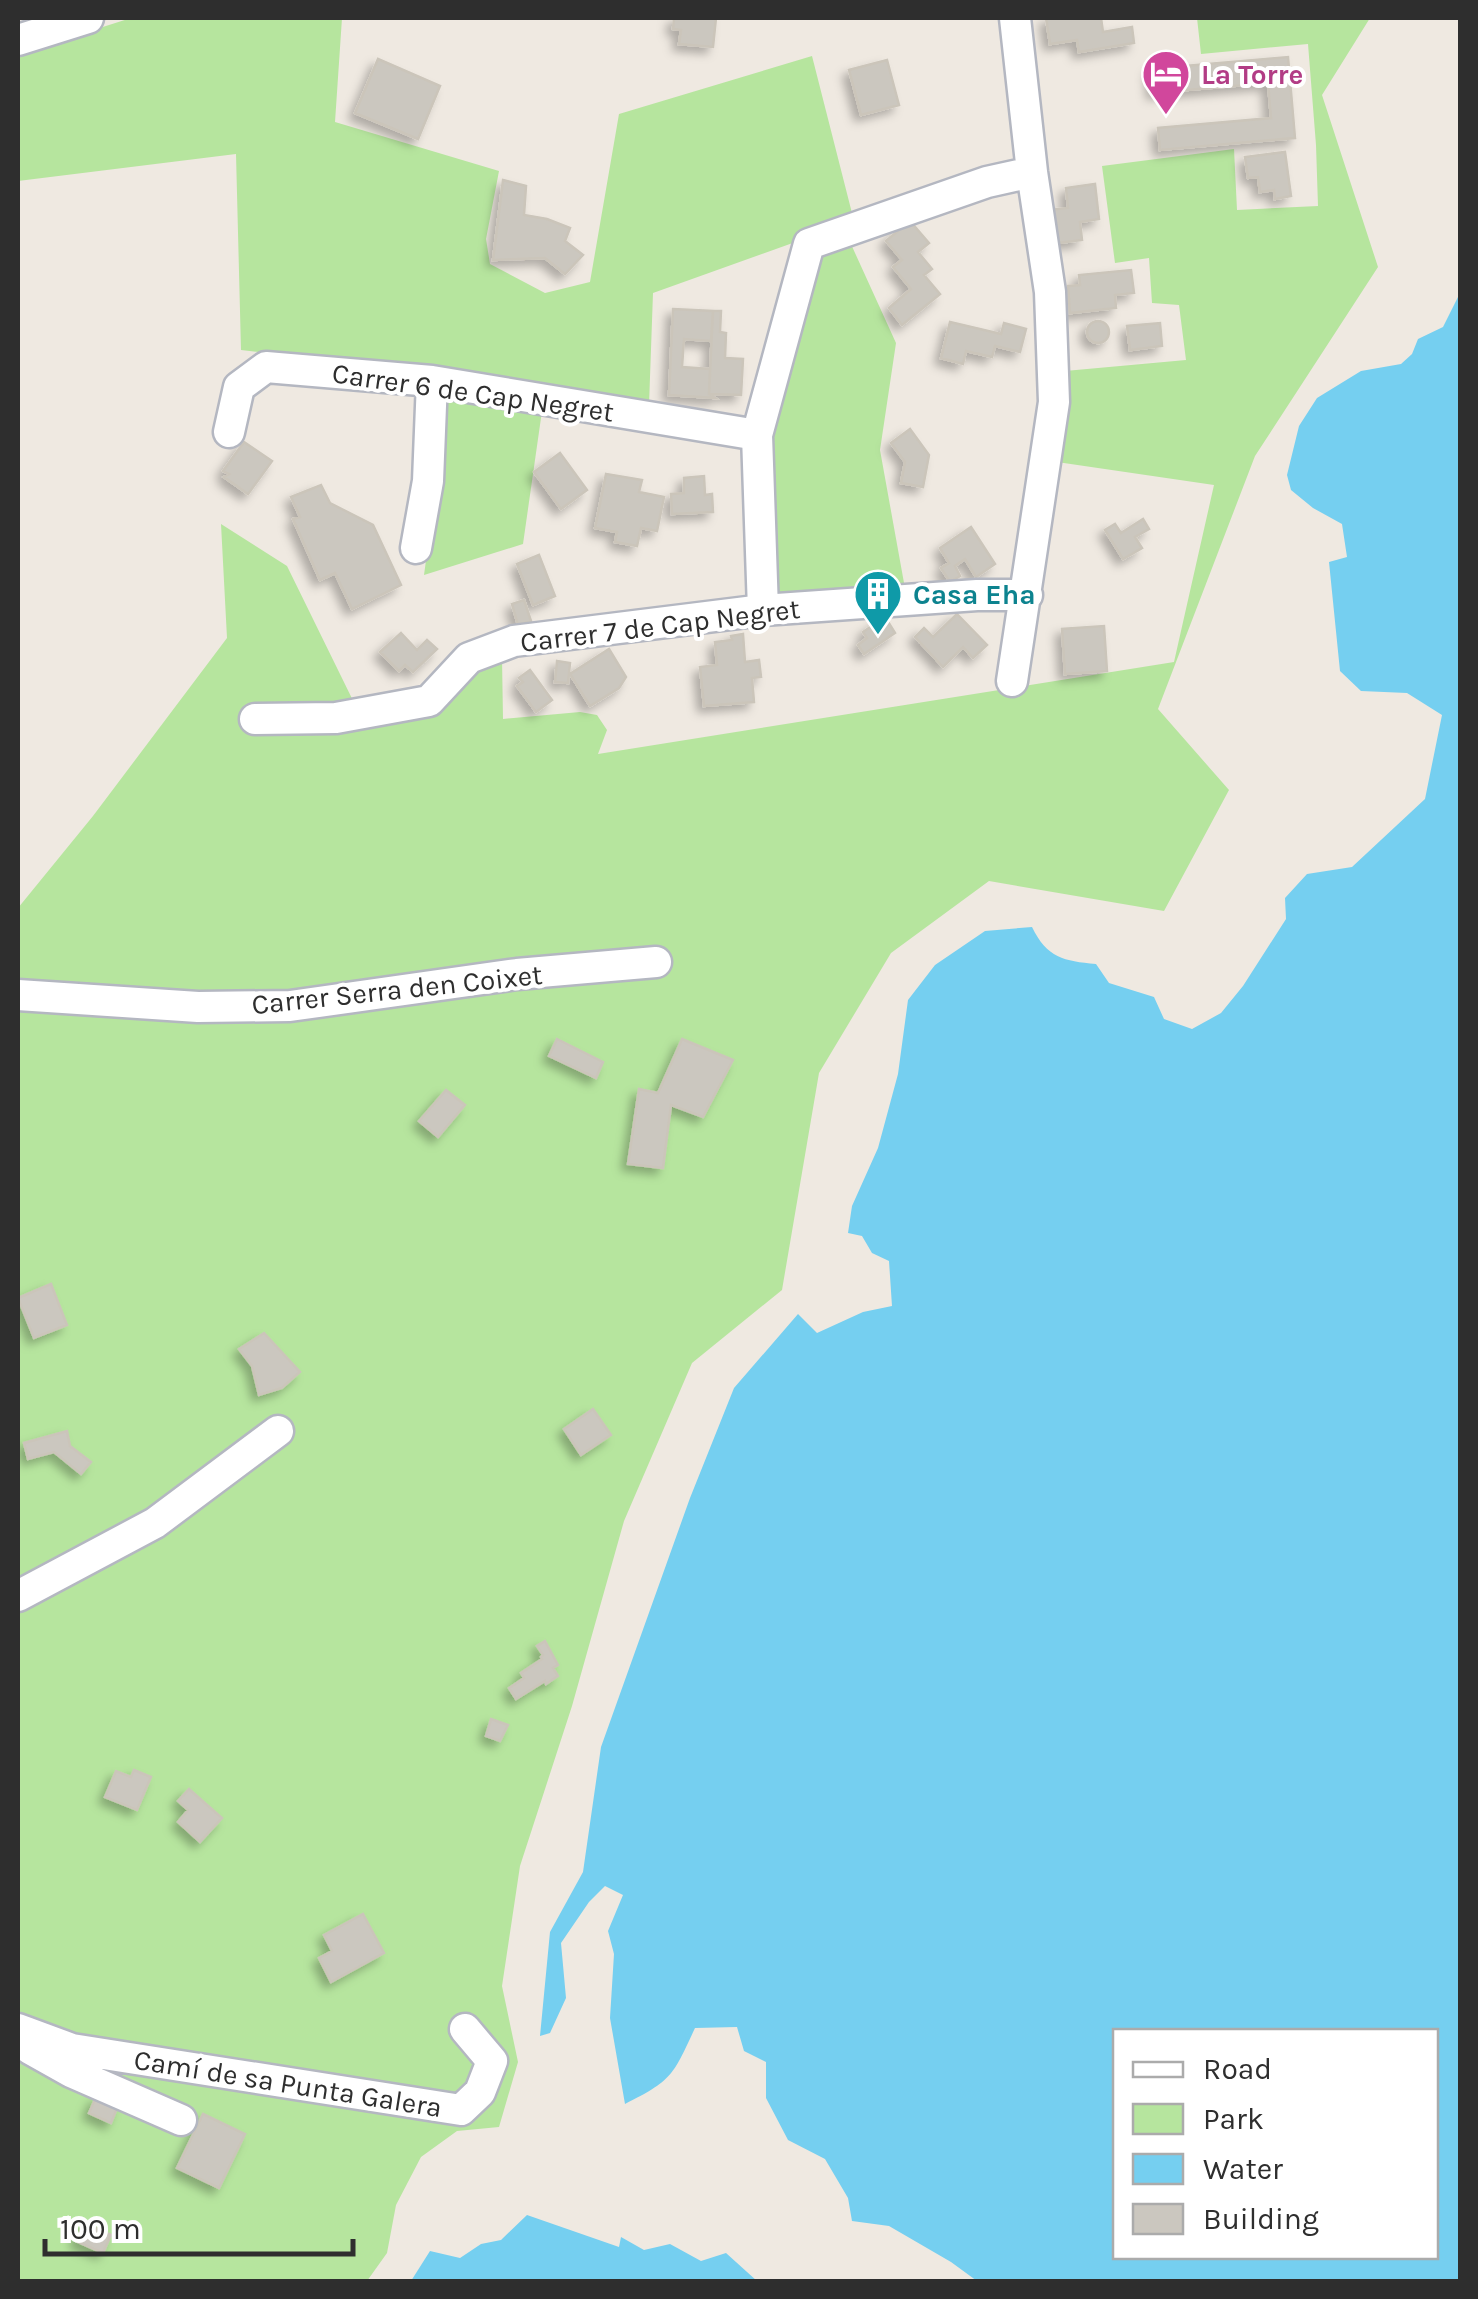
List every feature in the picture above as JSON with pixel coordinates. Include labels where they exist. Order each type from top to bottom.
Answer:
[{"type":"street","points":[[18,40],[88,18]]},
{"type":"street","points":[[1012,681],[1054,402],[1050,292],[1015,18]]},
{"type":"street","points":[[763,610],[758,435],[809,244],[987,182],[1032,172]]},
{"type":"street","name":"Carrer 6 de Cap Negret","points":[[229,432],[239,387],[266,367],[432,380],[758,435]]},
{"type":"street","points":[[416,548],[428,481],[432,380]]},
{"type":"street","name":"Carrer 7 de Cap Negret","points":[[255,719],[336,718],[429,701],[469,658],[514,641],[763,610],[1026,595]]},
{"type":"street","name":"Carrer Serra den Coixet","points":[[18,995],[198,1007],[290,1006],[517,974],[656,962]]},
{"type":"street","points":[[18,1596],[155,1522],[278,1431]]},
{"type":"street","name":"Camí de sa Punta Galera","points":[[18,2029],[72,2049],[461,2110],[480,2092],[492,2060],[465,2029]]},
{"type":"street","points":[[18,2042],[71,2072],[181,2120]]},
{"type":"green space","points":[[131,18],[342,18],[335,122],[499,171],[486,239],[490,264],[545,293],[590,282],[619,114],[812,56],[854,221],[653,293],[649,405],[545,390],[523,544],[424,575],[452,373],[241,350],[236,154],[18,181],[18,54]]},
{"type":"green space","points":[[1197,18],[1370,18],[1322,95],[1378,267],[1255,456],[1158,709],[1229,790],[1164,911],[989,881],[891,953],[819,1073],[782,1290],[692,1363],[624,1521],[572,1706],[520,1866],[502,1986],[518,2062],[499,2127],[457,2131],[421,2157],[396,2205],[387,2253],[367,2281],[18,2282],[18,908],[227,638],[221,524],[287,566],[364,723],[502,658],[503,719],[580,712],[597,715],[607,730],[598,754],[1174,662],[1214,485],[1057,462],[1065,371],[1186,360],[1179,305],[1152,303],[1149,258],[1115,263],[1102,166],[1234,149],[1237,210],[1318,206],[1308,44],[1201,54]]},
{"type":"green space","points":[[850,242],[896,343],[880,450],[906,594],[773,603],[767,447],[816,262],[825,251]]},
{"type":"water","points":[[1460,293],[1460,2281],[977,2281],[889,2226],[852,2221],[848,2198],[825,2159],[788,2140],[766,2098],[766,2062],[744,2051],[737,2027],[695,2028],[670,2075],[625,2104],[610,2018],[614,1954],[608,1931],[623,1895],[605,1886],[561,1943],[566,1998],[550,2033],[540,2036],[550,1932],[583,1872],[601,1747],[690,1498],[734,1388],[798,1314],[817,1333],[863,1312],[892,1306],[889,1261],[872,1253],[862,1236],[848,1233],[852,1206],[878,1148],[898,1074],[908,1000],[935,965],[985,931],[1032,927],[1050,952],[1096,964],[1109,983],[1154,997],[1164,1019],[1192,1029],[1221,1013],[1243,986],[1286,919],[1285,898],[1307,874],[1352,867],[1425,799],[1442,715],[1407,693],[1361,691],[1340,671],[1329,562],[1347,557],[1342,524],[1291,490],[1287,475],[1299,426],[1317,398],[1361,371],[1401,364],[1412,354],[1418,339],[1443,327]]},
{"type":"water","points":[[527,2215],[619,2247],[621,2237],[644,2250],[670,2244],[701,2261],[726,2253],[757,2281],[411,2281],[430,2251],[460,2258],[481,2244],[501,2240]]},
{"type":"building","points":[[674,18],[716,18],[713,47],[679,44],[681,30],[673,29]]},
{"type":"building","points":[[1046,18],[1101,18],[1103,32],[1132,27],[1134,43],[1079,52],[1077,40],[1050,44]]},
{"type":"building","points":[[1288,57],[1295,138],[1160,150],[1158,128],[1271,118],[1268,83],[1153,93],[1151,69]]},
{"type":"building","points":[[378,59],[440,86],[418,139],[355,113]]},
{"type":"building","points":[[887,60],[899,105],[861,115],[849,70]]},
{"type":"building","points":[[1285,152],[1291,196],[1275,199],[1274,190],[1260,192],[1258,177],[1248,178],[1245,157]]},
{"type":"building","points":[[503,180],[526,186],[524,215],[570,228],[565,241],[583,255],[565,274],[545,258],[493,260]]},
{"type":"building","points":[[1095,184],[1099,219],[1080,222],[1082,240],[1058,243],[1056,224],[1049,224],[1048,210],[1068,208],[1066,188]]},
{"type":"building","points":[[910,221],[929,243],[918,252],[932,269],[924,275],[940,294],[902,325],[889,308],[911,289],[893,267],[902,260],[886,241]]},
{"type":"building","points":[[1131,270],[1134,293],[1115,295],[1116,308],[1070,313],[1068,286],[1080,285],[1079,275]]},
{"type":"building","points":[[673,309],[713,311],[711,341],[684,339],[682,367],[710,369],[709,394],[715,398],[669,395]]},
{"type":"building","points":[[713,311],[721,311],[720,332],[726,333],[725,358],[743,359],[741,395],[709,394]]},
{"type":"building","points":[[1098,321],[1106,324],[1106,340],[1098,343],[1090,340],[1087,332],[1090,324]]},
{"type":"building","points":[[950,322],[1001,334],[1004,323],[1026,329],[1020,352],[995,346],[992,357],[966,351],[963,364],[941,358]]},
{"type":"building","points":[[1160,323],[1162,346],[1130,350],[1127,326]]},
{"type":"building","points":[[910,429],[929,455],[923,487],[901,483],[905,462],[891,443]]},
{"type":"building","points":[[244,442],[272,461],[248,494],[224,477],[229,474],[223,471]]},
{"type":"building","points":[[560,453],[587,490],[561,509],[534,472]]},
{"type":"building","points":[[606,474],[642,480],[639,492],[664,497],[657,531],[641,528],[637,546],[615,542],[617,532],[595,528]]},
{"type":"building","points":[[704,476],[705,495],[712,494],[713,512],[672,514],[671,494],[684,493],[684,478]]},
{"type":"building","points":[[321,485],[330,503],[373,525],[401,585],[352,609],[335,573],[320,580],[293,519],[300,517],[291,497]]},
{"type":"building","points":[[1143,519],[1149,529],[1135,537],[1142,548],[1123,559],[1105,530],[1115,524],[1121,533]]},
{"type":"building","points":[[971,527],[995,564],[976,577],[965,559],[955,566],[960,576],[950,582],[941,568],[949,563],[940,548]]},
{"type":"building","points":[[539,555],[555,596],[533,605],[517,564]]},
{"type":"building","points":[[524,600],[531,621],[518,625],[512,604]]},
{"type":"building","points":[[957,614],[987,645],[973,658],[963,647],[943,667],[915,637],[924,628],[933,637]]},
{"type":"building","name":"Casa Eha","points":[[885,617],[895,633],[864,654],[858,645],[867,638],[863,632]]},
{"type":"building","points":[[1104,626],[1107,671],[1065,674],[1062,629]]},
{"type":"building","points":[[401,633],[417,650],[427,640],[437,649],[413,672],[405,665],[399,671],[380,652]]},
{"type":"building","points":[[743,634],[745,662],[759,660],[761,677],[752,678],[754,702],[704,706],[700,667],[717,665],[715,642]]},
{"type":"building","points":[[609,649],[626,677],[619,688],[590,706],[570,674]]},
{"type":"building","points":[[557,661],[570,663],[568,683],[555,682]]},
{"type":"building","points":[[530,670],[552,700],[536,712],[517,686],[523,682],[519,678]]},
{"type":"building","points":[[557,1039],[603,1062],[596,1078],[549,1056]]},
{"type":"building","points":[[682,1039],[733,1060],[703,1117],[671,1105],[663,1168],[628,1164],[639,1089],[658,1093]]},
{"type":"building","points":[[446,1090],[465,1105],[438,1137],[419,1121]]},
{"type":"building","points":[[51,1284],[67,1325],[34,1338],[18,1298]]},
{"type":"building","points":[[264,1333],[300,1372],[282,1388],[259,1395],[252,1366],[239,1349]]},
{"type":"building","points":[[593,1409],[611,1435],[581,1455],[564,1429]]},
{"type":"building","points":[[67,1431],[70,1446],[91,1462],[81,1474],[54,1452],[28,1459],[24,1443]]},
{"type":"building","points":[[545,1641],[558,1665],[553,1668],[558,1676],[516,1699],[509,1688],[524,1678],[521,1673],[542,1659],[537,1646]]},
{"type":"building","points":[[491,1719],[508,1725],[500,1741],[486,1736]]},
{"type":"building","points":[[134,1770],[151,1777],[137,1810],[105,1797],[116,1771],[131,1777]]},
{"type":"building","points":[[189,1789],[222,1818],[200,1842],[178,1822],[188,1810],[178,1801]]},
{"type":"building","points":[[363,1914],[384,1953],[331,1982],[319,1958],[332,1951],[324,1935]]},
{"type":"building","points":[[96,2097],[118,2106],[111,2123],[89,2113]]},
{"type":"building","points":[[203,2114],[245,2134],[219,2188],[177,2168]]},
{"type":"building","points":[[84,2223],[111,2235],[103,2253],[76,2241]]},
{"type":"place","name":"La Torre","points":[[1166,116]]},
{"type":"place","name":"Casa Eha","points":[[878,636]]}]
